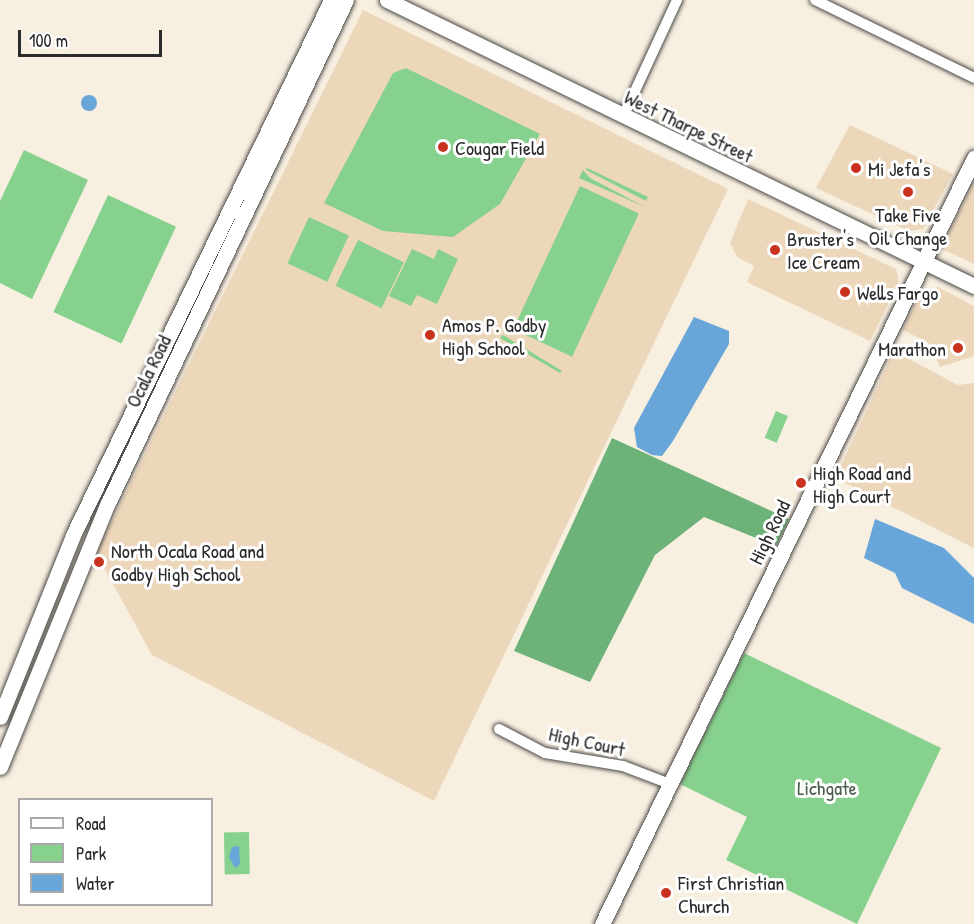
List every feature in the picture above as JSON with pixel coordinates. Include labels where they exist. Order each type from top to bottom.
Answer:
[{"type":"main road","name":"Ocala Road","points":[[2,712],[49,592],[105,467],[331,0]]},
{"type":"main road","name":"Ocala Road","points":[[0,766],[7,726],[20,713],[62,608],[121,475],[271,165],[346,0]]},
{"type":"main road","name":"West Tharpe Street","points":[[387,0],[623,117],[974,286]]},
{"type":"main road","points":[[255,157],[271,165]]},
{"type":"main road","name":"High Road","points":[[602,924],[974,158]]},
{"type":"main road","points":[[115,446],[131,454]]},
{"type":"main road","points":[[105,467],[121,475]]},
{"type":"main road","points":[[49,592],[62,608]]},
{"type":"main road","points":[[2,712],[20,713]]},
{"type":"street","points":[[623,117],[676,0]]},
{"type":"street","points":[[815,0],[974,78]]},
{"type":"street","name":"High Court","points":[[499,729],[545,753],[623,766],[670,784]]},
{"type":"shaded area","name":"Amos P. Godby High School","points":[[363,10],[728,189],[434,801],[152,655],[96,553]]},
{"type":"shaded area","points":[[850,125],[953,174],[923,229],[909,231],[816,188]]},
{"type":"shaded area","points":[[974,181],[974,264],[942,249]]},
{"type":"shaded area","points":[[748,199],[896,269],[899,282],[870,341],[747,282],[754,266],[737,257],[730,243]]},
{"type":"shaded area","points":[[938,287],[974,306],[974,356],[940,367],[929,343],[903,330],[920,293]]},
{"type":"shaded area","points":[[894,351],[958,385],[974,383],[974,548],[835,478]]},
{"type":"green space","name":"Cougar Field","points":[[406,68],[540,134],[500,204],[453,237],[383,231],[324,203],[393,73]]},
{"type":"green space","points":[[24,150],[88,180],[32,299],[0,283],[0,201]]},
{"type":"green space","points":[[587,168],[648,197],[646,201],[586,170]]},
{"type":"green space","points":[[583,170],[590,178],[645,207],[579,178]]},
{"type":"green space","points":[[580,186],[639,213],[572,357],[513,329]]},
{"type":"green space","points":[[108,195],[176,227],[121,344],[53,312]]},
{"type":"green space","points":[[309,217],[349,236],[327,282],[287,263]]},
{"type":"green space","points":[[358,240],[404,262],[381,308],[336,286]]},
{"type":"green space","points":[[412,249],[434,259],[438,249],[458,259],[437,304],[417,295],[411,306],[389,296]]},
{"type":"green space","points":[[503,335],[562,371],[560,373],[500,338]]},
{"type":"green space","points":[[776,411],[788,416],[777,443],[765,438]]},
{"type":"green space","points":[[612,438],[789,519],[776,546],[704,517],[655,555],[590,682],[514,651]]},
{"type":"green space","name":"Lichgate","points":[[744,653],[941,748],[857,924],[726,860],[747,817],[680,784]]},
{"type":"green space","points":[[224,832],[249,832],[250,874],[225,874]]},
{"type":"water","points":[[89,95],[95,97],[97,103],[95,109],[89,111],[83,109],[81,103],[83,97]]},
{"type":"water","points":[[694,317],[729,331],[729,344],[673,441],[662,456],[652,455],[637,447],[634,428]]},
{"type":"water","points":[[875,519],[944,548],[974,578],[974,624],[902,588],[895,573],[864,558]]},
{"type":"water","points":[[239,846],[240,864],[235,868],[229,857],[232,847]]},
{"type":"place","name":"Cougar Field","points":[[443,147]]},
{"type":"place","name":"Mi Jefa's","points":[[856,168]]},
{"type":"place","name":"Take Five Oil Change","points":[[908,192]]},
{"type":"place","name":"Bruster's Ice Cream","points":[[775,250]]},
{"type":"place","name":"Wells Fargo","points":[[845,292]]},
{"type":"place","name":"Amos P. Godby High School","points":[[430,335]]},
{"type":"place","name":"Marathon","points":[[958,348]]},
{"type":"place","name":"High Road and High Court","points":[[801,483]]},
{"type":"place","name":"North Ocala Road and Godby High School","points":[[99,562]]},
{"type":"place","name":"First Christian Church","points":[[666,893]]}]
